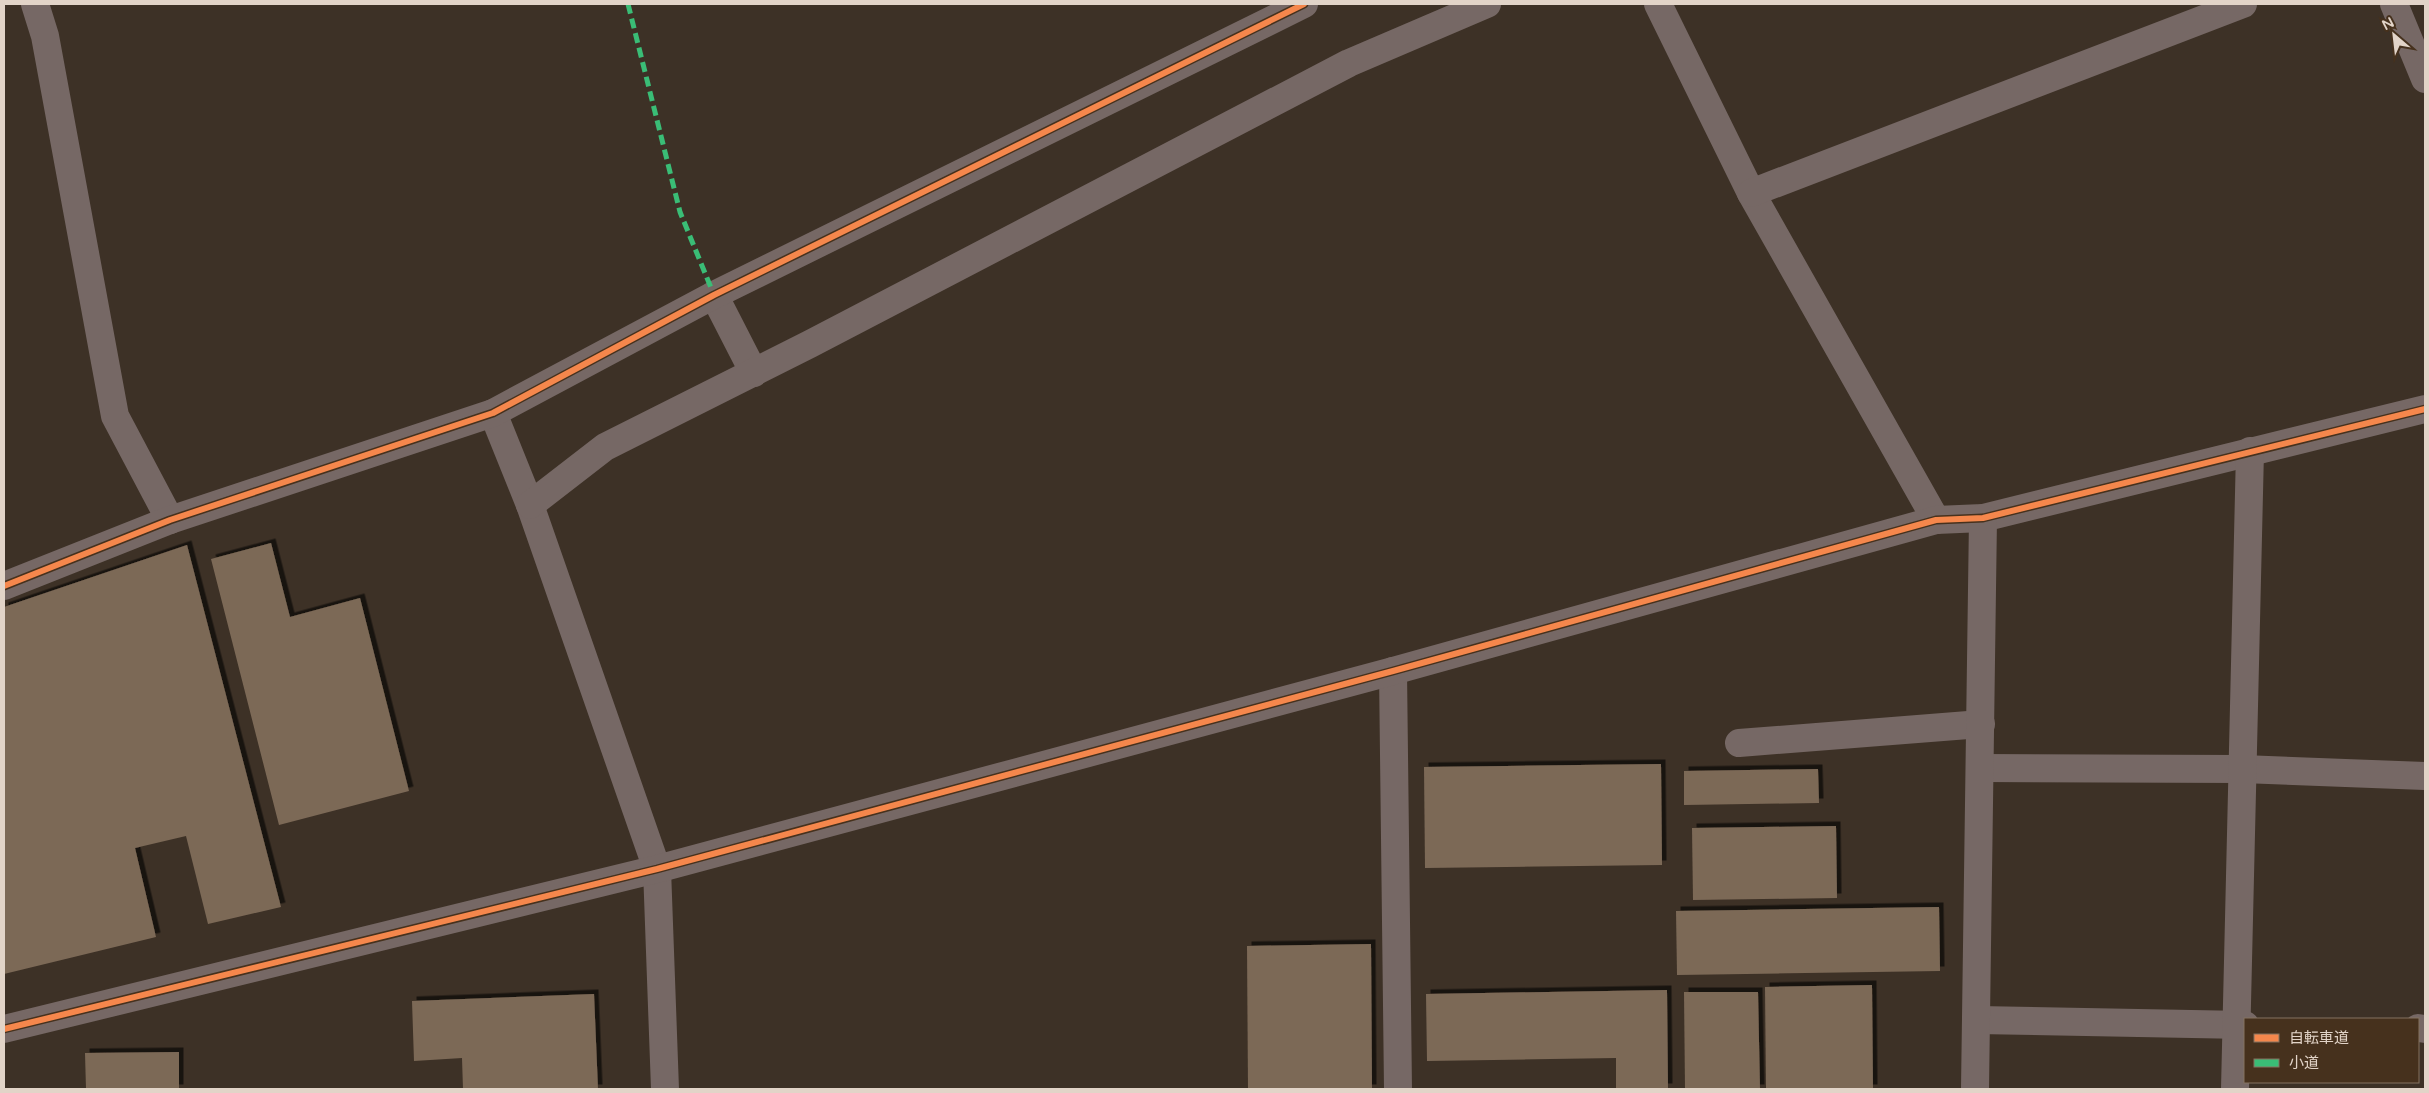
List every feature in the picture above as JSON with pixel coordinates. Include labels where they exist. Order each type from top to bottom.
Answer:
[{"type":"street","points":[[35,4],[45,36],[115,416],[170,520]]},
{"type":"street","points":[[4,586],[170,520],[493,414],[714,295],[1304,4]]},
{"type":"street","points":[[530,505],[605,447],[754,373],[1349,63],[1488,4]]},
{"type":"street","points":[[1658,4],[1751,193],[1936,520]]},
{"type":"street","points":[[1751,193],[2244,4]]},
{"type":"street","points":[[2394,4],[2425,79]]},
{"type":"street","points":[[714,295],[754,373]]},
{"type":"street","points":[[4,1029],[657,869],[1393,671],[1936,520],[1983,518],[2250,451],[2425,410]]},
{"type":"street","points":[[493,414],[530,505],[657,869],[665,1089]]},
{"type":"street","points":[[2235,1089],[2241,1024],[2242,769],[2250,451]]},
{"type":"street","points":[[1976,1089],[1983,518]]},
{"type":"street","points":[[1393,671],[1398,1089]]},
{"type":"street","points":[[1739,743],[1981,724]]},
{"type":"street","points":[[1980,768],[2242,769],[2425,776]]},
{"type":"street","points":[[1977,1020],[2241,1024]]},
{"type":"building","points":[[271,543],[290,617],[360,598],[409,791],[279,825],[211,559]]},
{"type":"building","points":[[187,545],[281,907],[208,924],[186,836],[135,848],[156,937],[4,974],[4,607]]},
{"type":"building","points":[[1661,764],[1662,865],[1425,868],[1424,767]]},
{"type":"building","points":[[1818,769],[1819,803],[1684,805],[1684,771]]},
{"type":"building","points":[[1836,826],[1837,898],[1693,900],[1692,828]]},
{"type":"building","points":[[1939,907],[1940,971],[1677,975],[1676,911]]},
{"type":"building","points":[[1371,944],[1372,1089],[1248,1089],[1247,946]]},
{"type":"building","points":[[1872,985],[1873,1089],[1766,1089],[1765,987]]},
{"type":"building","points":[[1667,990],[1668,1088],[1616,1088],[1616,1058],[1427,1061],[1426,994]]},
{"type":"building","points":[[1684,992],[1758,992],[1760,1089],[1685,1089]]},
{"type":"building","points":[[594,994],[598,1089],[463,1089],[462,1058],[414,1061],[412,1001]]},
{"type":"building","points":[[179,1052],[179,1089],[86,1089],[85,1053]]},
{"type":"marked path","points":[[628,4],[680,212],[714,295]]},
{"type":"cycle path","points":[[4,586],[170,520],[493,413],[714,295],[1304,4]]},
{"type":"cycle path","points":[[4,1029],[657,869],[1393,671],[1936,520],[1983,518],[2425,409]]}]
